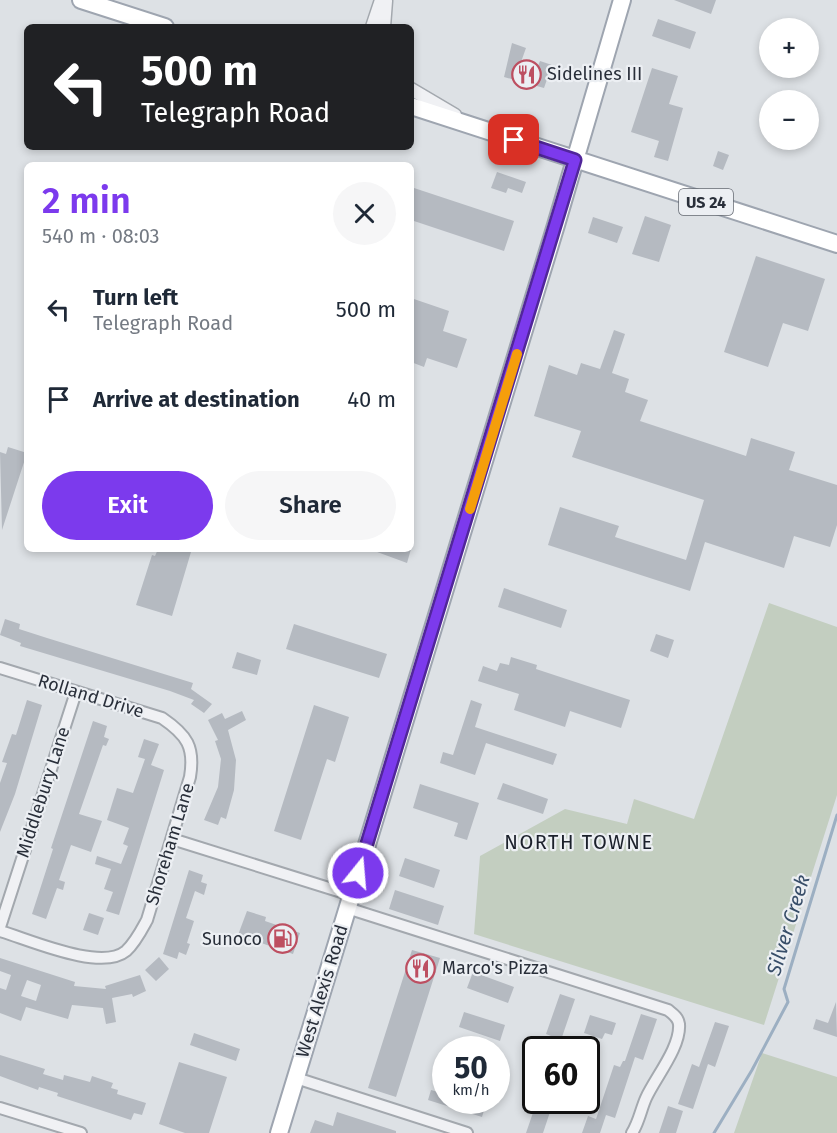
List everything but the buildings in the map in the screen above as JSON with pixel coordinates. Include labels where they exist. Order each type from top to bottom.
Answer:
[{"type":"main road","points":[[81,0],[156,24]]},
{"type":"main road","name":"West Alexis Road","points":[[279,1133],[622,0]]},
{"type":"main road","name":"US 24","points":[[414,107],[837,244]]},
{"type":"street","points":[[373,24],[381,0]]},
{"type":"street","points":[[384,24],[386,0]]},
{"type":"street","points":[[414,92],[471,125]]},
{"type":"street","name":"Rolland Drive","points":[[0,668],[162,718],[179,731]]},
{"type":"street","name":"Middlebury Lane","points":[[0,929],[76,692]]},
{"type":"street","name":"Shoreham Lane","points":[[0,929],[94,959],[124,953],[138,937],[147,920],[190,777],[193,759],[188,744],[179,731]]},
{"type":"street","points":[[172,839],[349,902],[668,1010],[675,1015],[679,1024],[677,1035],[668,1060],[645,1100],[632,1133]]},
{"type":"street","points":[[296,1078],[467,1133]]},
{"type":"street","points":[[0,1108],[81,1133]]},
{"type":"green space","points":[[769,603],[837,627],[837,795],[764,1025],[474,934],[480,856],[565,809],[627,824],[634,799],[694,819]]},
{"type":"green space","points":[[762,1053],[837,1077],[837,1133],[734,1133]]},
{"type":"waterway","name":"Silver Creek","points":[[714,1133],[752,1070],[788,1002],[784,989],[837,815]]},
{"type":"slow traffic","points":[[470,509],[517,354]]},
{"type":"place","name":"Sidelines III","points":[[526,74]]},
{"type":"place","name":"Sunoco","points":[[283,939]]},
{"type":"place","name":"Marco's Pizza","points":[[421,968]]},
{"type":"district","name":"NORTH TOWNE","points":[[579,842]]},
{"type":"route","points":[[358,873],[575,160],[514,140]]}]
